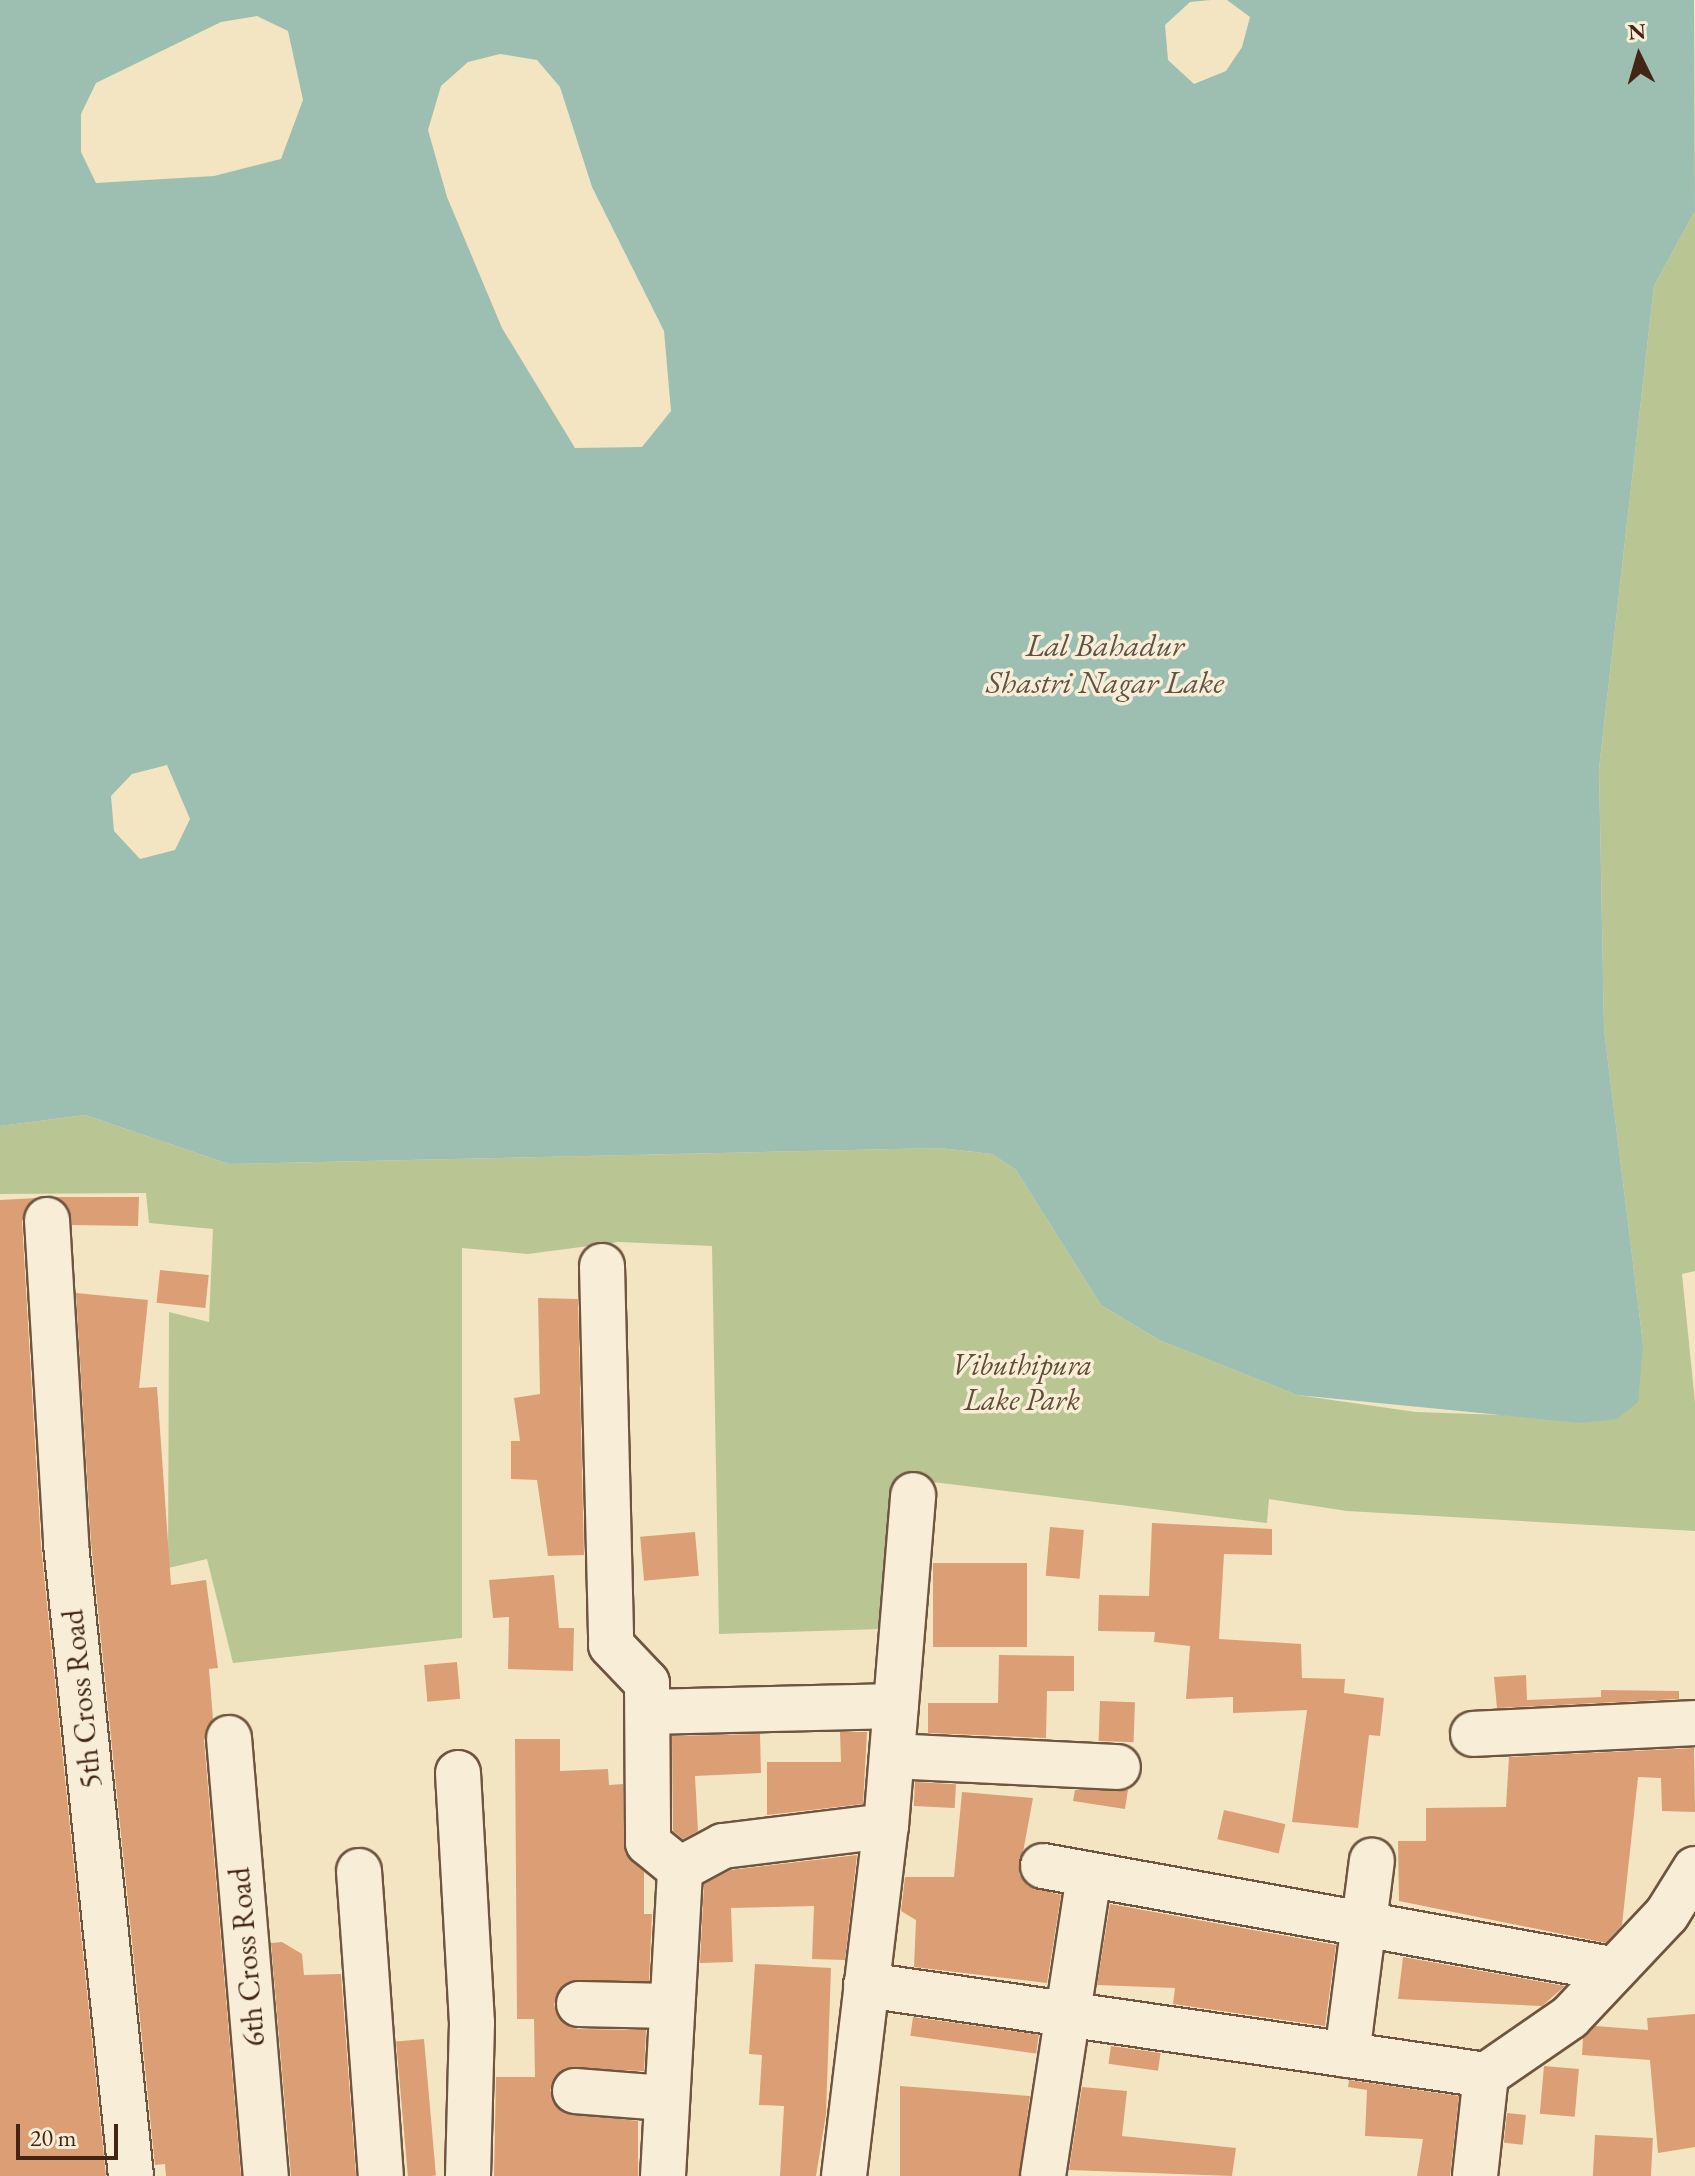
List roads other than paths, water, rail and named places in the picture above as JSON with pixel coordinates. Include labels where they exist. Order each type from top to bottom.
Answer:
[{"type":"street","name":"5th Cross Road","points":[[47,1220],[66,1544],[131,2176]]},
{"type":"street","points":[[602,1266],[611,1645],[645,1678],[648,1843],[680,1869]]},
{"type":"street","points":[[844,2176],[886,1826],[913,1495]]},
{"type":"street","points":[[648,1712],[896,1706]]},
{"type":"street","points":[[1473,1734],[1695,1723]]},
{"type":"street","name":"6th Cross Road","points":[[229,1738],[266,2176]]},
{"type":"street","points":[[892,1756],[1118,1767]]},
{"type":"street","points":[[458,1773],[472,2023],[468,2176]]},
{"type":"street","points":[[680,1869],[723,1846],[886,1826]]},
{"type":"street","points":[[1347,2055],[1372,1861]]},
{"type":"street","points":[[1043,1866],[1366,1922],[1611,1969]]},
{"type":"street","points":[[663,2176],[664,2098],[680,1869]]},
{"type":"street","points":[[866,1985],[1486,2075],[1570,2017],[1611,1969],[1667,1914],[1695,1869]]},
{"type":"street","points":[[359,1871],[381,2176]]},
{"type":"street","points":[[1043,2176],[1089,1875]]},
{"type":"street","points":[[579,2004],[670,2006]]},
{"type":"street","points":[[1475,2176],[1486,2075]]},
{"type":"street","points":[[575,2091],[664,2098]]},
{"type":"water","name":"Lal Bahadur Shastri Nagar Lake","points":[[0,0],[1211,0],[1190,2],[1165,25],[1168,60],[1194,84],[1226,71],[1242,47],[1250,17],[1227,0],[1694,0],[1695,211],[1654,286],[1599,769],[1604,1029],[1643,1344],[1638,1402],[1617,1419],[1581,1423],[1297,1395],[1159,1340],[1101,1305],[1016,1170],[992,1154],[940,1148],[229,1164],[85,1115],[0,1126]],"holes":[[[257,16],[288,31],[303,100],[281,159],[214,176],[96,183],[81,152],[81,114],[96,83],[221,22]],[[500,54],[537,60],[560,87],[592,187],[664,331],[671,411],[642,447],[575,448],[502,328],[447,197],[428,130],[441,86],[468,62]],[[167,765],[190,819],[175,850],[140,859],[114,831],[111,796],[132,774]]]},
{"type":"park label","name":"Vibuthipura Lake Park","points":[[1022,1382]]}]
